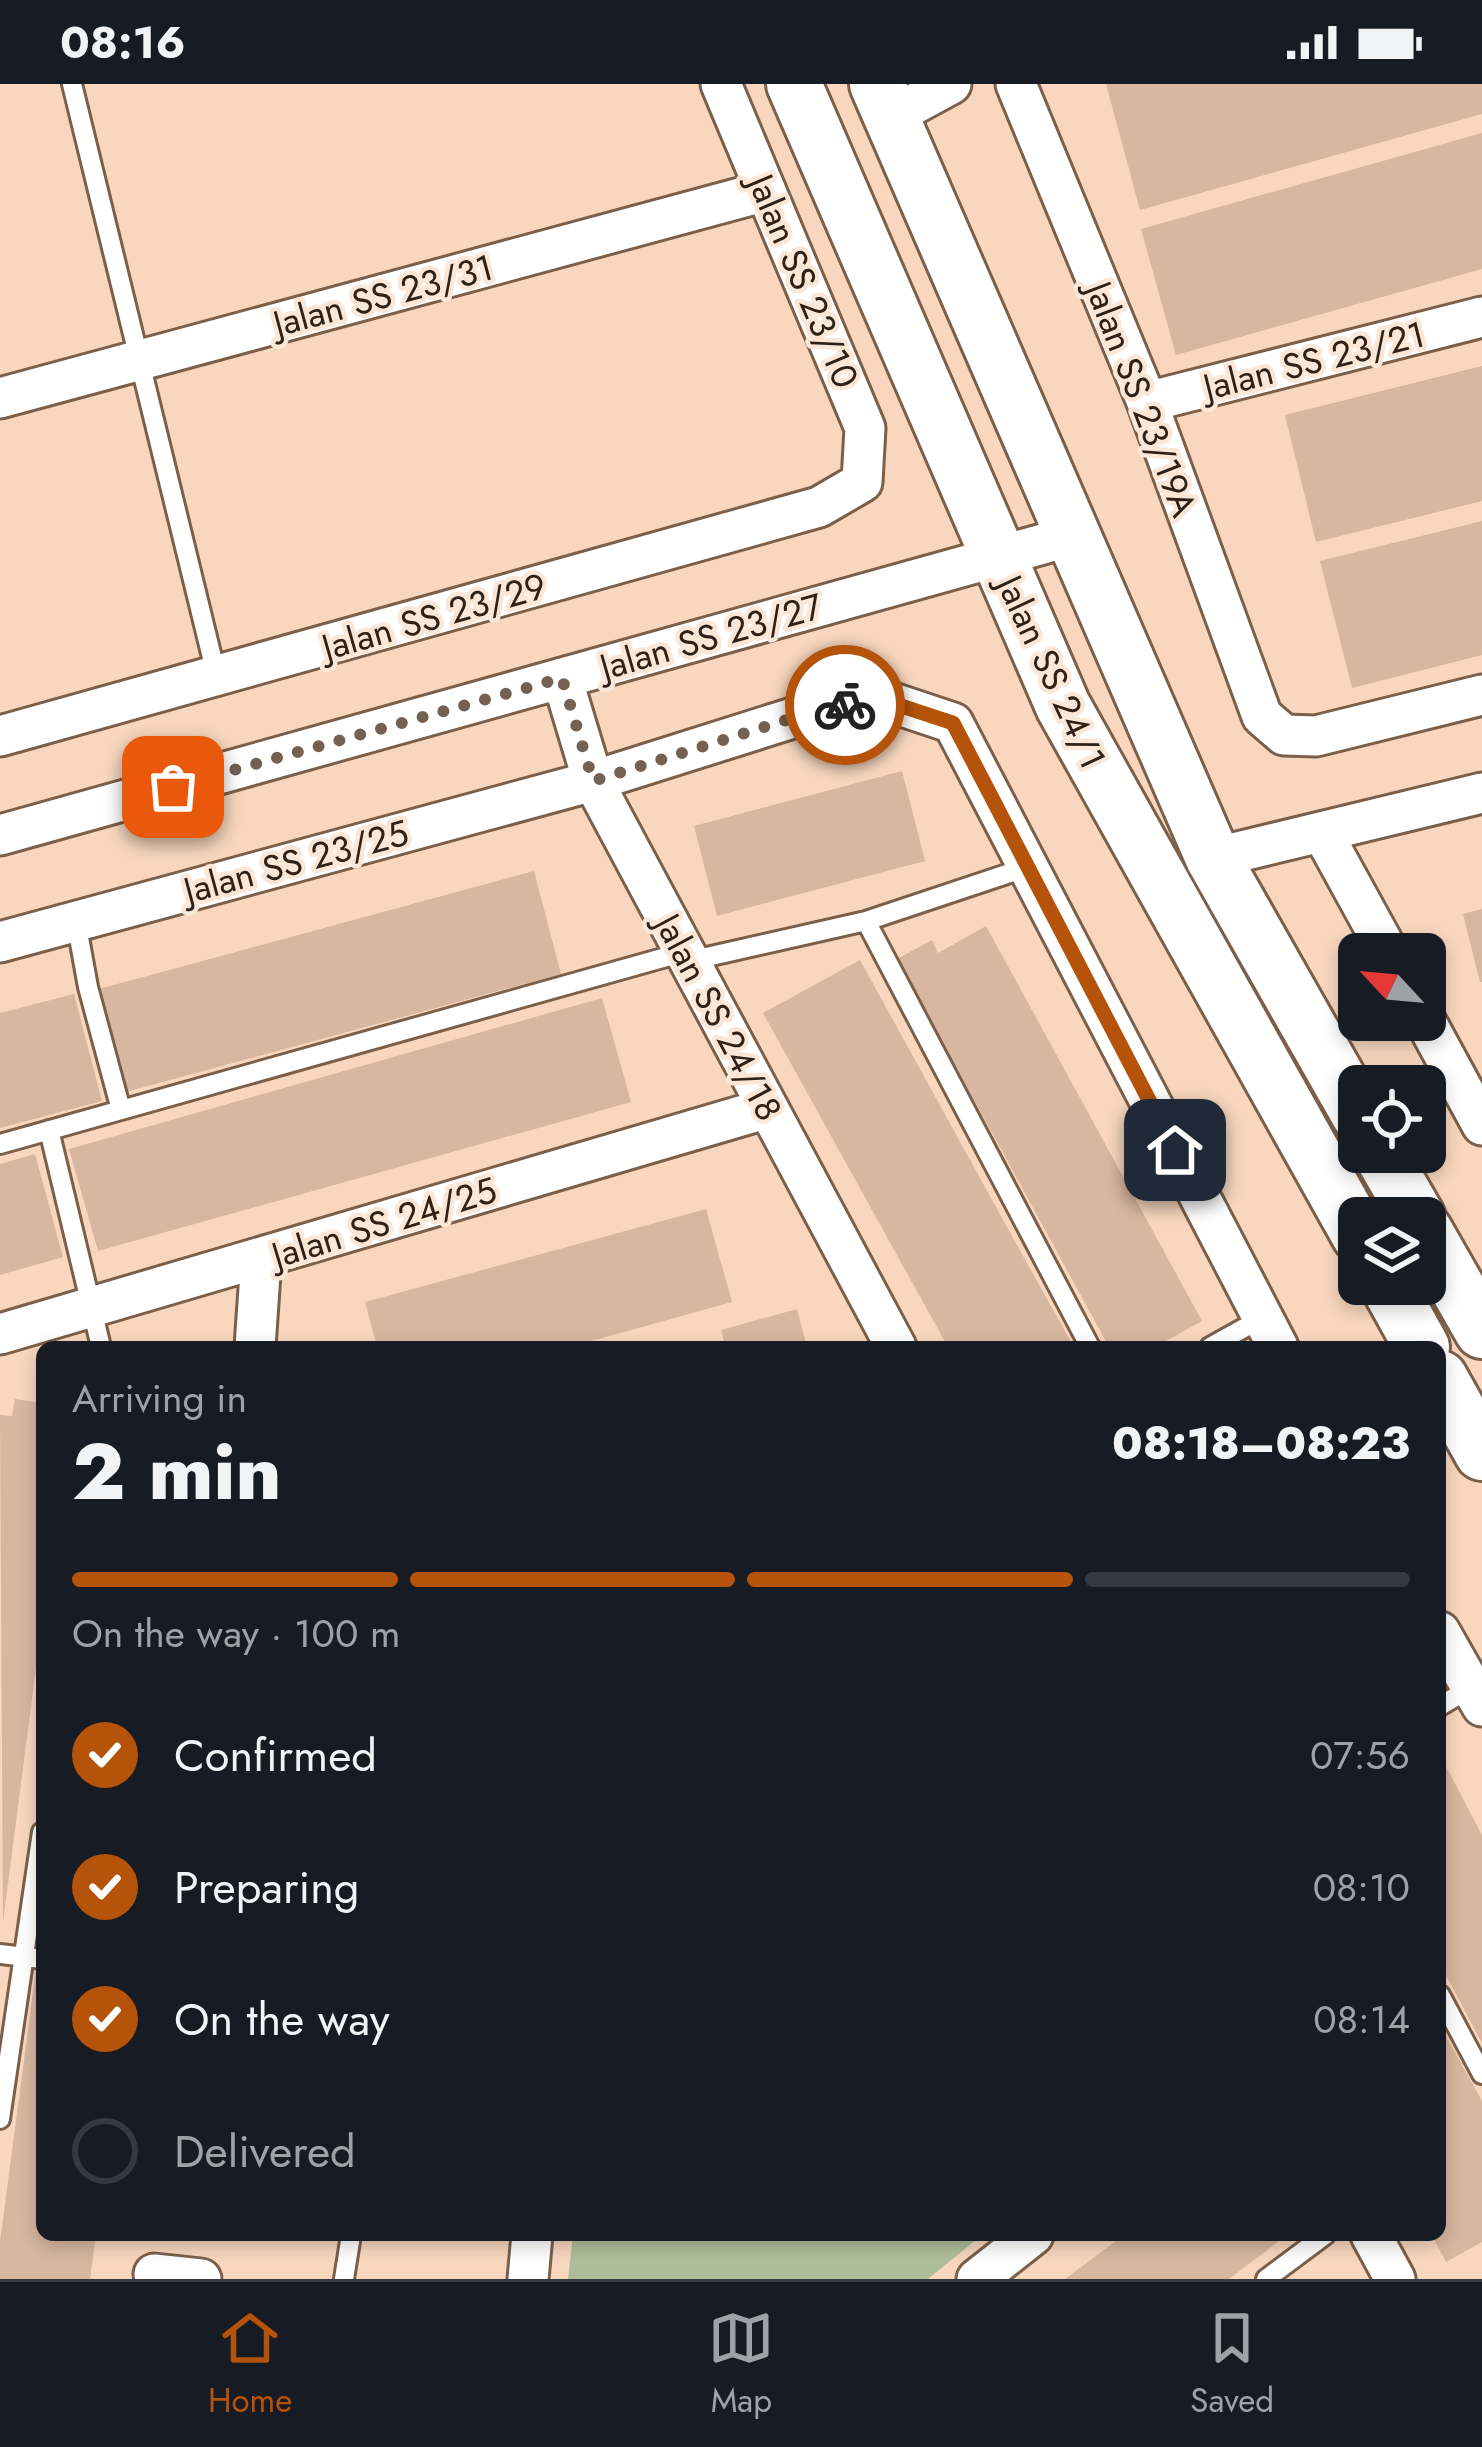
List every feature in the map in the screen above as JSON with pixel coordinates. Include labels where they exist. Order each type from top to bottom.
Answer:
[{"type":"main road","name":"Jalan SS 24/1","points":[[794,84],[1063,706],[1338,1197]]},
{"type":"main road","name":"Jalan SS 24/1","points":[[885,100],[1213,858],[1338,1078]]},
{"type":"main road","points":[[1446,1268],[1482,1331]]},
{"type":"main road","points":[[1399,1305],[1419,1341]]},
{"type":"main road","points":[[1446,1389],[1482,1453]]},
{"type":"street","name":"Jalan SS 23/10","points":[[721,84],[865,428],[862,482]]},
{"type":"street","points":[[885,100],[951,84]]},
{"type":"street","name":"Jalan SS 23/19A","points":[[1016,84],[1147,402],[1262,716],[1284,735],[1316,736],[1482,695]]},
{"type":"street","name":"Jalan SS 23/31","points":[[0,398],[766,191]]},
{"type":"street","name":"Jalan SS 23/21","points":[[1147,402],[1482,317]]},
{"type":"street","name":"Jalan SS 23/29","points":[[0,736],[819,507],[862,482]]},
{"type":"street","name":"Jalan SS 23/27","points":[[0,835],[1075,535]]},
{"type":"street","name":"Jalan SS 24/18","points":[[562,678],[593,781],[893,1341]]},
{"type":"street","points":[[593,781],[818,710],[880,699],[953,723],[1270,1332]]},
{"type":"street","name":"Jalan SS 23/25","points":[[0,942],[593,781]]},
{"type":"street","points":[[1213,858],[1482,793]]},
{"type":"street","points":[[1322,832],[1377,933]]},
{"type":"street","points":[[1436,1041],[1482,1125]]},
{"type":"street","name":"Jalan SS 24/25","points":[[0,1334],[768,1108]]},
{"type":"street","points":[[255,1341],[261,1258]]},
{"type":"street","points":[[1446,1649],[1464,1700]]},
{"type":"street","points":[[527,2279],[531,2241]]},
{"type":"street","points":[[977,2279],[1025,2241]]},
{"type":"street","points":[[1374,2241],[1395,2279]]},
{"type":"street","points":[[155,2263],[201,2279]]},
{"type":"lane","points":[[72,84],[217,678]]},
{"type":"lane","points":[[0,1144],[686,956],[866,921],[1028,867]]},
{"type":"lane","points":[[76,921],[88,987],[121,1110]]},
{"type":"lane","points":[[866,921],[1087,1341]]},
{"type":"lane","points":[[49,1130],[99,1341]]},
{"type":"lane","points":[[1234,1341],[1270,1332]]},
{"type":"lane","points":[[0,2119],[34,1958],[36,1926]]},
{"type":"lane","points":[[0,1954],[34,1958]]},
{"type":"lane","points":[[1446,2006],[1482,2074]]},
{"type":"lane","points":[[344,2279],[350,2241]]},
{"type":"lane","points":[[1267,2279],[1317,2241]]},
{"type":"green space","points":[[572,2241],[975,2241],[928,2279],[568,2279]]},
{"type":"building","points":[[1106,84],[1482,84],[1482,114],[1140,210]]},
{"type":"building","points":[[1482,133],[1482,269],[1176,355],[1141,229]]},
{"type":"building","points":[[1482,366],[1482,501],[1316,542],[1285,415]]},
{"type":"building","points":[[1482,521],[1482,655],[1352,688],[1320,561]]},
{"type":"building","points":[[902,771],[925,861],[717,916],[694,826]]},
{"type":"building","points":[[534,871],[561,974],[126,1092],[99,989]]},
{"type":"building","points":[[1482,909],[1482,982],[1480,982],[1463,914]]},
{"type":"building","points":[[986,926],[1202,1321],[1166,1341],[1106,1341],[897,959],[932,940],[938,953]]},
{"type":"building","points":[[860,960],[1071,1341],[945,1341],[763,1013]]},
{"type":"building","points":[[74,994],[102,1101],[0,1128],[0,1013]]},
{"type":"building","points":[[602,998],[631,1102],[98,1251],[69,1149]]},
{"type":"building","points":[[35,1154],[63,1257],[0,1275],[0,1164]]},
{"type":"building","points":[[706,1209],[732,1302],[592,1341],[375,1341],[365,1302]]},
{"type":"building","points":[[797,1309],[805,1341],[724,1341],[721,1330]]},
{"type":"building","points":[[15,1399],[36,1402],[36,1668],[3,1922],[0,1415],[12,1416]]},
{"type":"building","points":[[1446,1766],[1482,1835],[1482,2043],[1446,1975]]},
{"type":"building","points":[[36,1969],[36,2241],[95,2241],[90,2279],[0,2279],[0,2242]]},
{"type":"building","points":[[1446,2036],[1482,2101],[1482,2242],[1446,2262],[1435,2241],[1446,2241]]},
{"type":"building","points":[[1116,2241],[1278,2242],[1229,2279],[1065,2279]]},
{"type":"way so far","points":[[173,787],[562,678],[593,781],[845,705]]},
{"type":"route","points":[[845,705],[880,699],[953,723],[1175,1150]]}]
